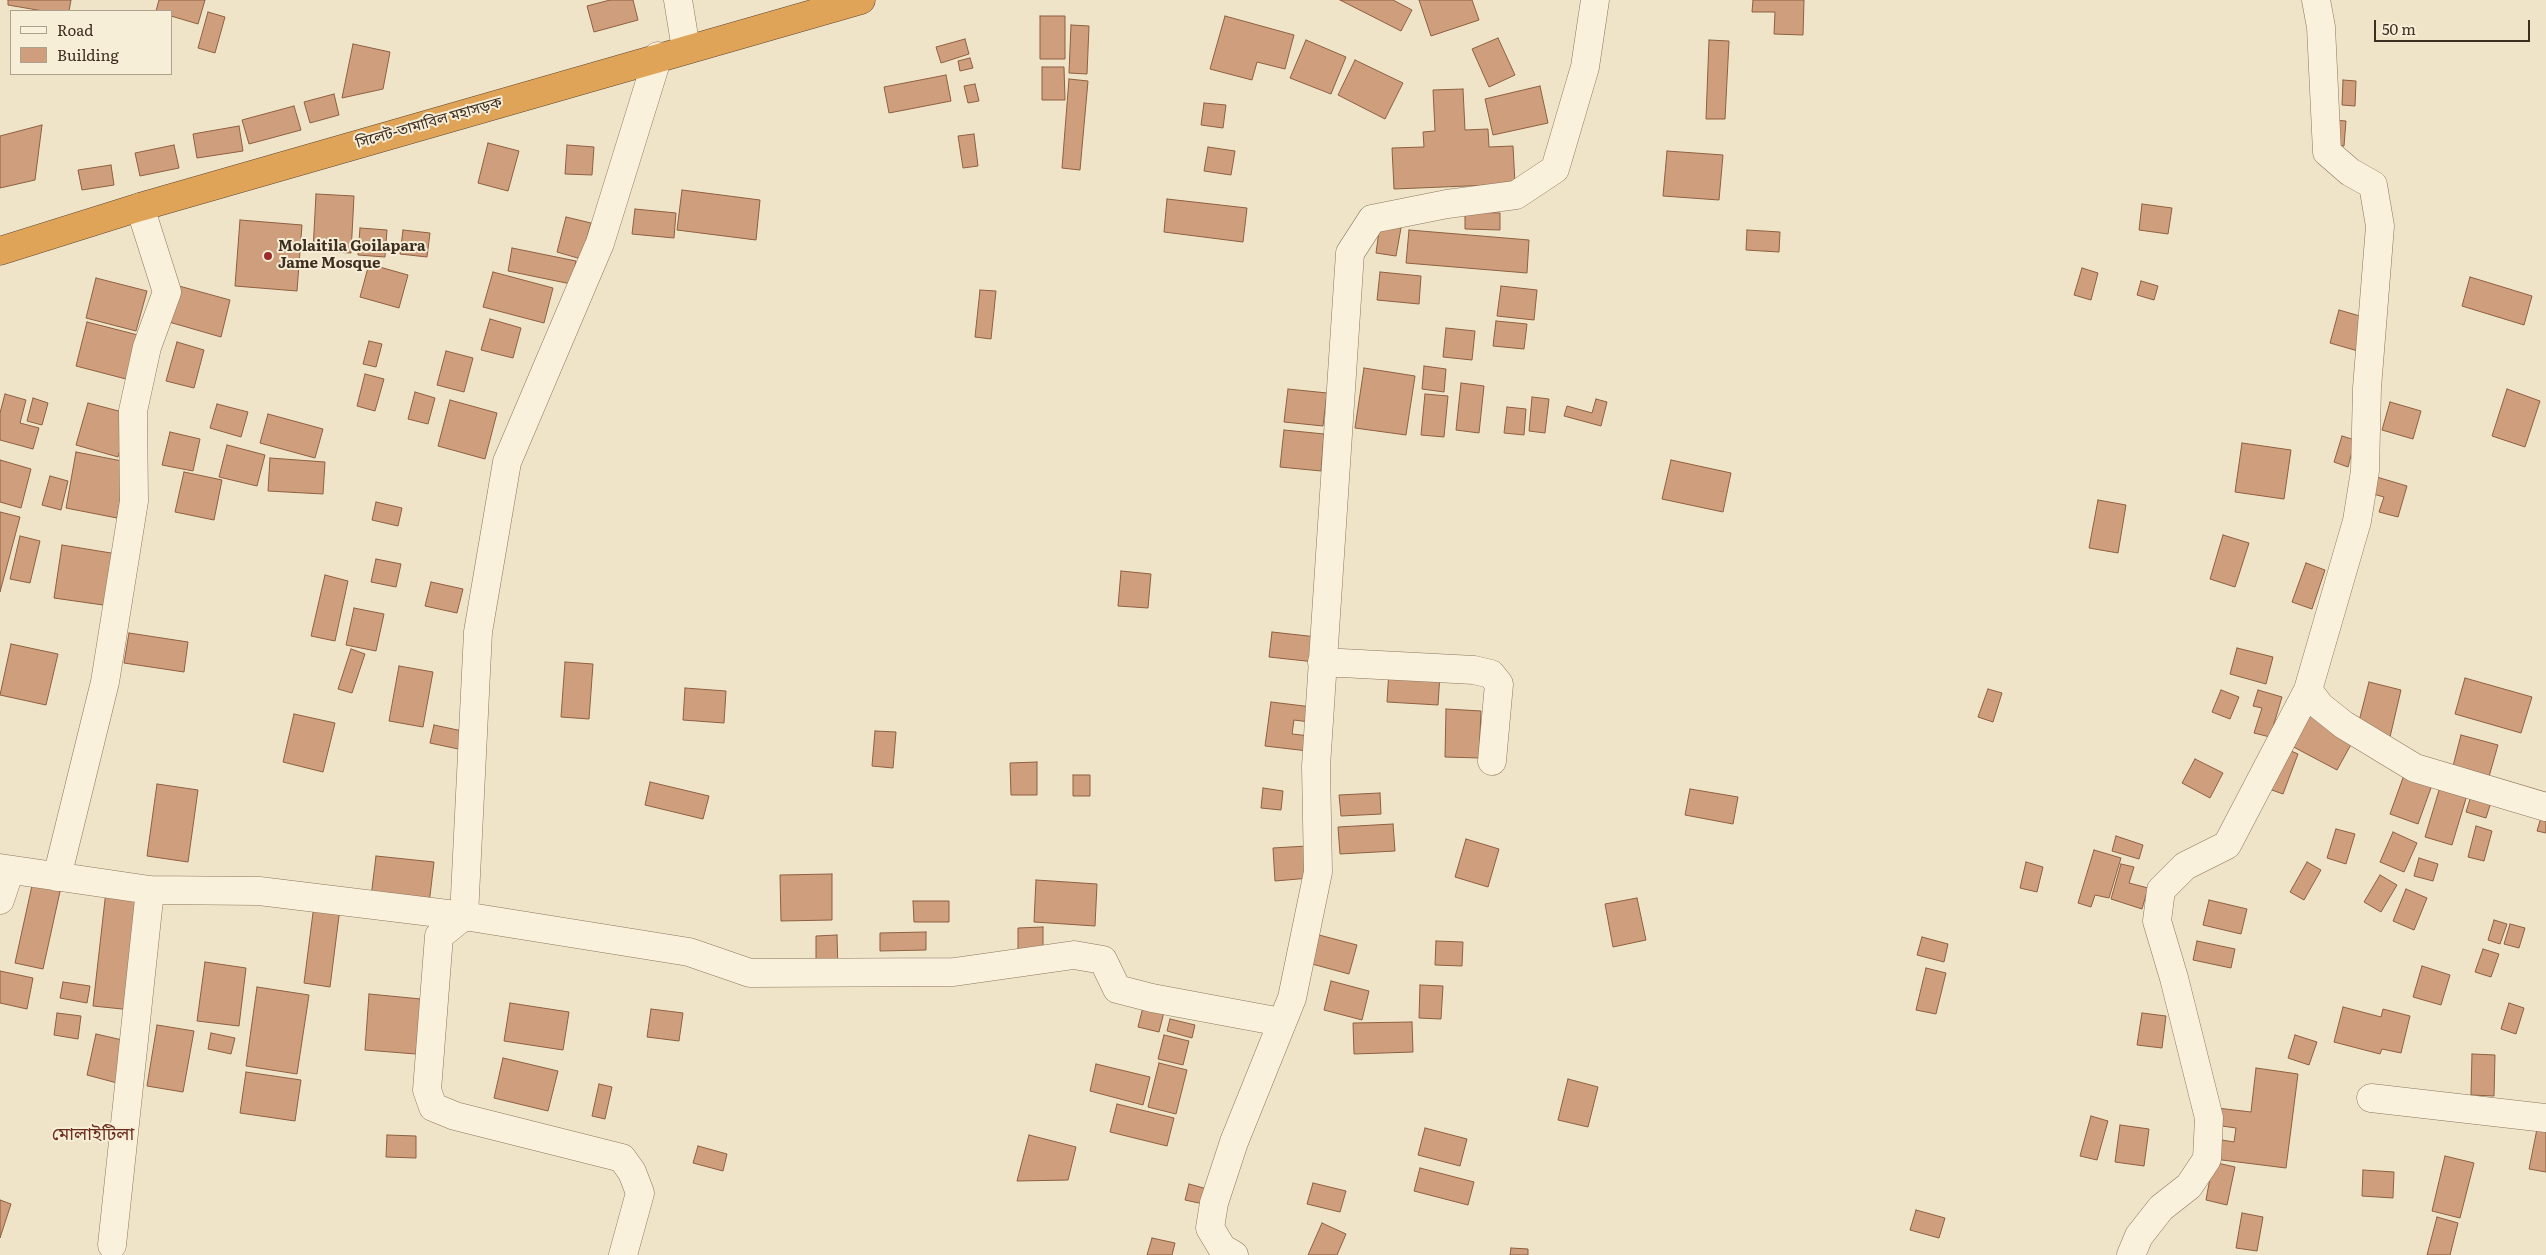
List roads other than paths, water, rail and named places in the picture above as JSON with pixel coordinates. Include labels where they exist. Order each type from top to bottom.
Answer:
[{"type":"highway","name":"সিলেট-তামাবিল মহাসড়ক","points":[[0,251],[140,207],[658,56],[861,0]]},
{"type":"street","points":[[678,0],[686,49]]},
{"type":"street","points":[[1234,1255],[1222,1248],[1210,1228],[1214,1203],[1234,1142],[1292,998],[1318,872],[1316,766],[1350,253],[1372,220],[1447,204],[1516,195],[1555,169],[1585,67],[1595,0]]},
{"type":"street","points":[[2131,1255],[2144,1229],[2161,1208],[2189,1186],[2207,1159],[2209,1118],[2174,978],[2157,921],[2161,890],[2185,866],[2227,845],[2308,690],[2357,521],[2365,471],[2367,388],[2380,226],[2373,185],[2350,172],[2327,152],[2321,27],[2316,0]]},
{"type":"street","points":[[624,1255],[640,1193],[632,1172],[622,1158],[454,1116],[433,1108],[427,1090],[439,936],[464,916],[478,632],[507,462],[600,243],[658,56]]},
{"type":"street","points":[[57,877],[105,682],[134,501],[133,412],[147,347],[167,292],[140,207]]},
{"type":"street","points":[[1322,662],[1474,670],[1491,674],[1499,684],[1492,761]]},
{"type":"street","points":[[2308,690],[2320,706],[2344,725],[2415,768],[2546,808]]},
{"type":"street","points":[[0,900],[5,869],[150,890],[259,891],[464,916],[689,952],[750,973],[954,972],[1074,955],[1103,960],[1117,989],[1152,998],[1281,1022]]},
{"type":"street","points":[[112,1245],[150,890]]},
{"type":"street","points":[[2371,1098],[2546,1118]]},
{"type":"place","name":"Molaitila Goilapara Jame Mosque","points":[[268,256]]},
{"type":"district","name":"মোলাইটিলা","points":[[93,1135]]}]
